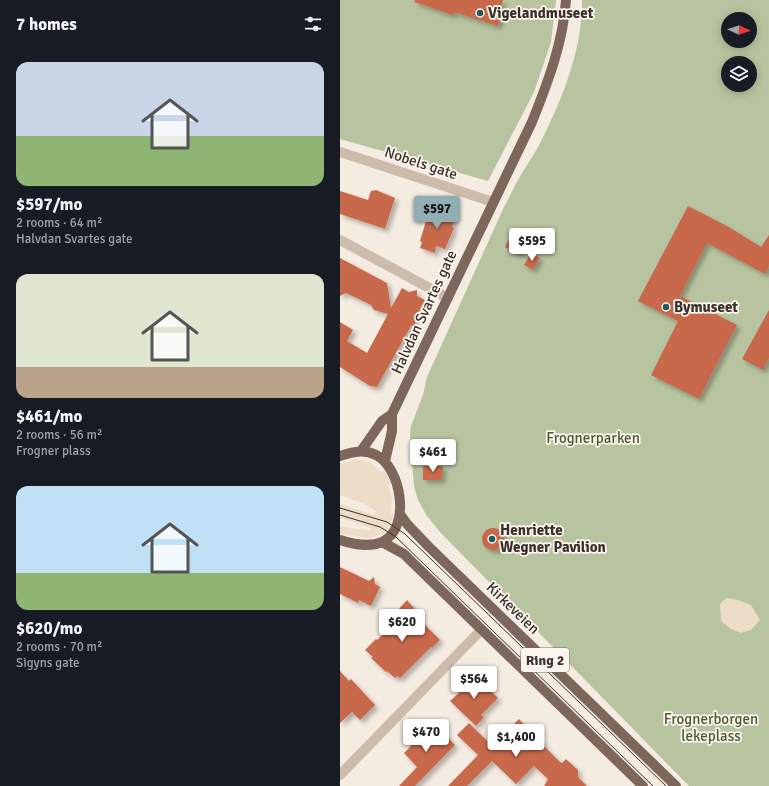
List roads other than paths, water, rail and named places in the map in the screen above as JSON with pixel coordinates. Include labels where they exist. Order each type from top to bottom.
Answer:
[{"type":"main road","name":"Halvdan Svartes gate","points":[[385,461],[392,431],[392,414],[532,122],[557,56],[566,0]]},
{"type":"main road","name":"Halvdan Svartes gate","points":[[361,451],[382,421],[392,414]]},
{"type":"main road","points":[[340,456],[361,451],[376,455],[385,461],[390,468],[398,488],[401,504],[400,514],[394,530],[388,538],[382,542],[376,544],[360,544],[340,540]]},
{"type":"main road","name":"Kirkeveien","points":[[400,514],[416,534],[492,610],[676,786]]},
{"type":"main road","name":"Ring 2","points":[[382,542],[404,554],[640,785]]},
{"type":"street","name":"Nobels gate","points":[[340,152],[493,202]]},
{"type":"street","points":[[340,240],[448,298]]},
{"type":"street","points":[[340,775],[481,630]]},
{"type":"tram line","points":[[340,508],[387,522],[405,534],[666,786]]},
{"type":"tram line","points":[[340,515],[380,527],[396,537],[653,786]]},
{"type":"place","name":"Vigelandmuseet","points":[[480,13]]},
{"type":"place","name":"Bymuseet","points":[[666,307]]},
{"type":"place","name":"Henriette Wegner Pavilion","points":[[492,539]]},
{"type":"park label","name":"Frognerparken","points":[[593,438]]},
{"type":"park label","name":"Frognerborgen lekeplass","points":[[711,728]]}]
